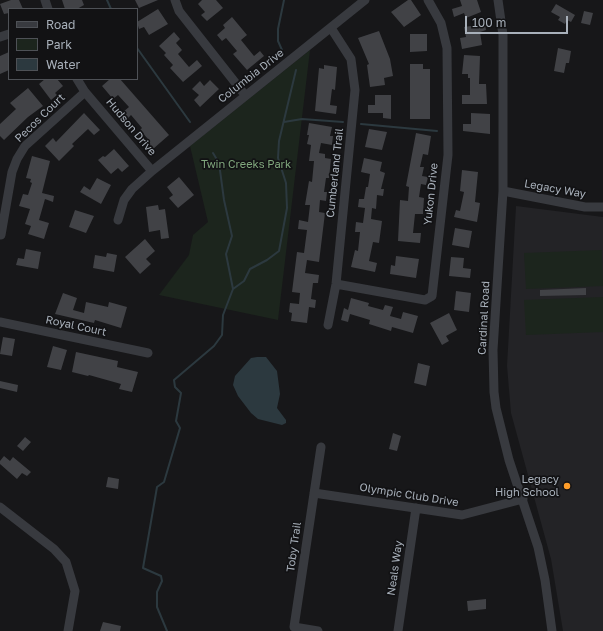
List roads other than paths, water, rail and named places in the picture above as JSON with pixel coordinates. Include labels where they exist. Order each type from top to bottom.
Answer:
[{"type":"street","points":[[175,0],[179,11],[245,95]]},
{"type":"street","name":"Columbia Drive","points":[[118,220],[124,200],[132,189],[152,171],[245,95],[366,0]]},
{"type":"street","name":"Yukon Drive","points":[[336,284],[425,300],[432,296],[448,155],[447,48],[441,23],[428,0]]},
{"type":"street","name":"Cardinal Road","points":[[498,0],[503,36],[503,191],[493,350],[494,392],[496,408],[509,460],[538,547],[545,580],[552,631]]},
{"type":"street","name":"Cumberland Trail","points":[[328,325],[336,284],[355,90],[351,59],[331,28]]},
{"type":"street","name":"Hudson Drive","points":[[78,80],[85,92],[152,171]]},
{"type":"street","name":"Pecos Court","points":[[1,235],[12,172],[25,146],[85,92]]},
{"type":"street","name":"Legacy Way","points":[[503,191],[585,207],[603,207]]},
{"type":"street","name":"Royal Court","points":[[0,322],[148,353]]},
{"type":"street","name":"Toby Trail","points":[[318,631],[294,627],[321,447]]},
{"type":"street","name":"Olympic Club Drive","points":[[314,493],[462,516],[523,499]]},
{"type":"street","points":[[0,507],[54,549],[66,562],[75,591],[68,631]]},
{"type":"street","name":"Neals Way","points":[[398,631],[416,508]]},
{"type":"water","points":[[266,357],[277,371],[280,394],[277,408],[286,420],[286,423],[282,425],[258,419],[251,413],[238,396],[233,385],[235,376],[251,358]]},
{"type":"waterway","points":[[107,0],[111,8]]},
{"type":"waterway","points":[[282,50],[278,41],[278,29],[284,0]]},
{"type":"waterway","points":[[138,49],[190,122]]},
{"type":"waterway","points":[[167,631],[157,607],[157,592],[162,581],[161,576],[143,568],[157,487],[164,482],[180,428],[176,421],[181,393],[175,387],[174,380],[214,346],[222,335],[223,315],[233,289],[244,281],[250,269],[267,260],[279,251],[287,208],[286,183],[278,158],[279,141],[296,70]]},
{"type":"waterway","points":[[284,122],[302,119],[343,122]]},
{"type":"waterway","points":[[361,124],[437,131]]},
{"type":"waterway","points":[[213,153],[219,163],[224,200],[232,236],[226,254],[233,289]]},
{"type":"place","name":"Legacy High School","points":[[567,486]]},
{"type":"park label","name":"Twin Creeks Park","points":[[246,165]]}]
